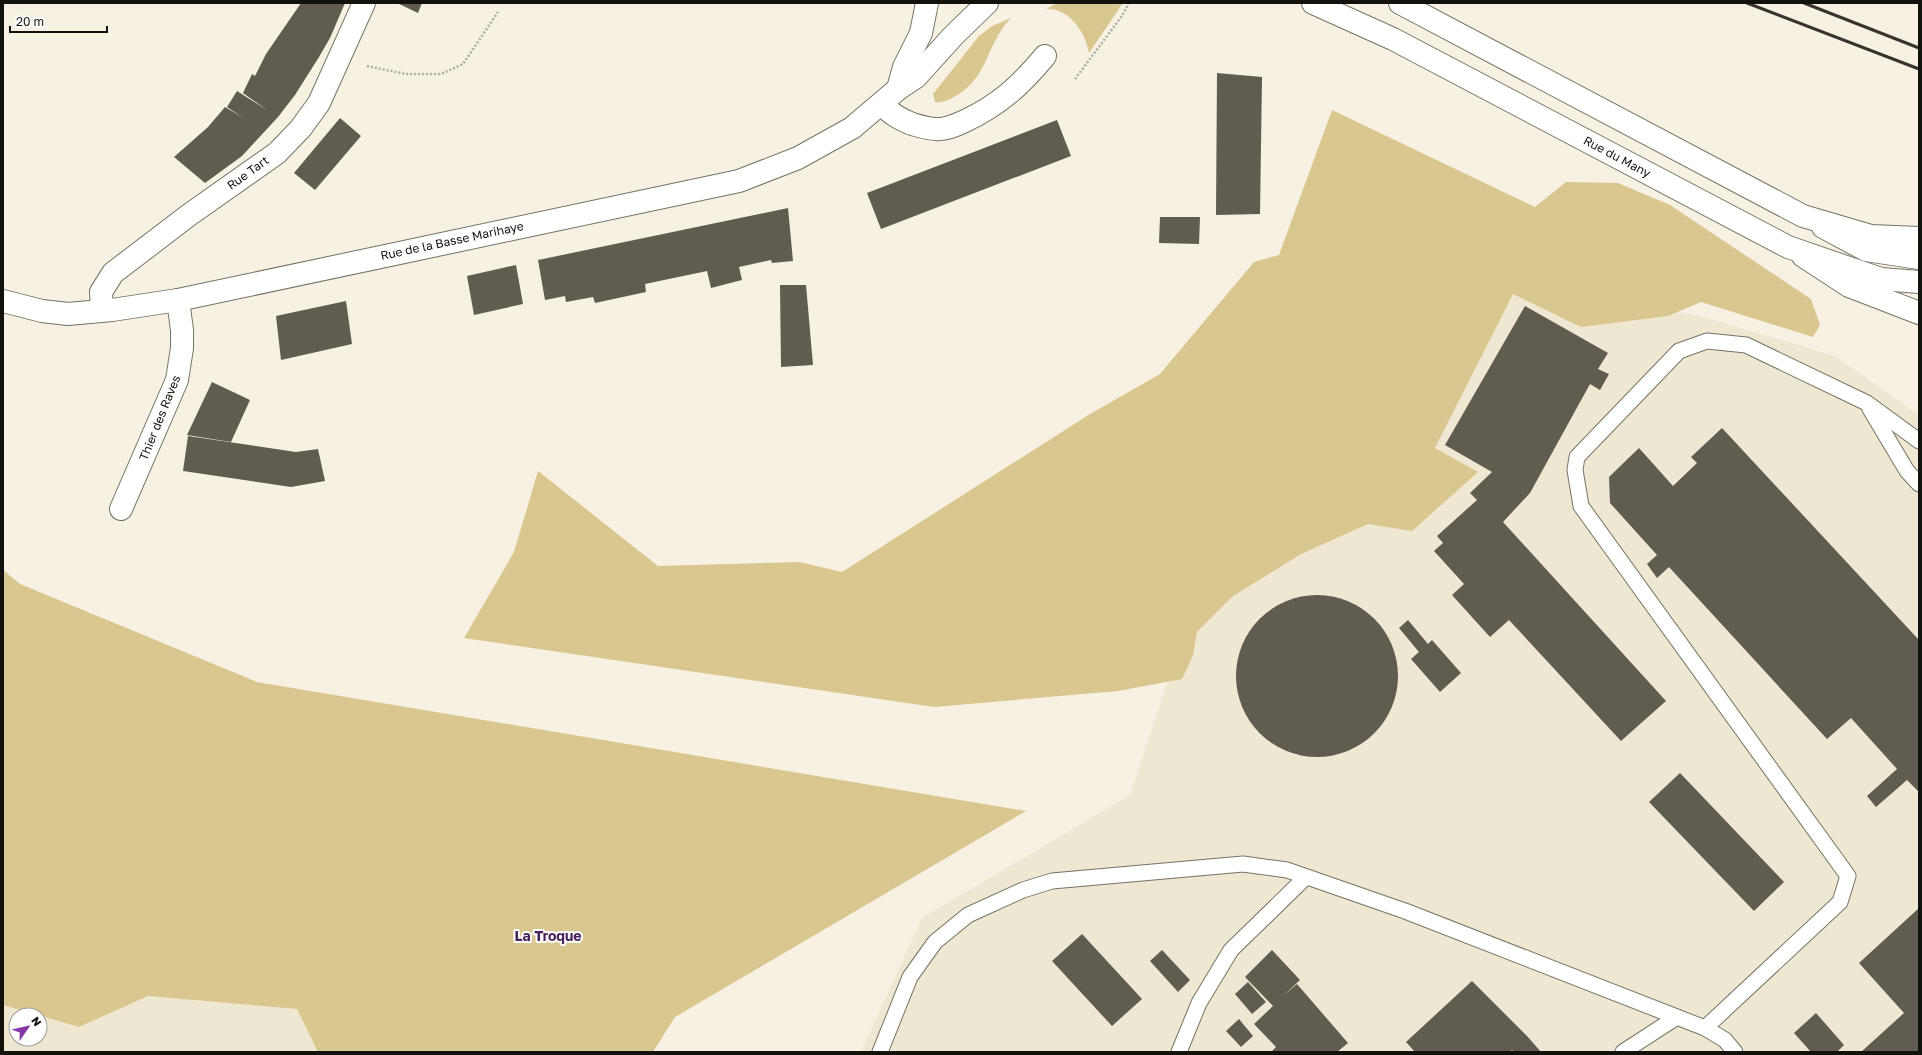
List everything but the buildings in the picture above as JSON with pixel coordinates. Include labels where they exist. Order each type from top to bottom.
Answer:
[{"type":"street","name":"Rue Tart","points":[[102,311],[101,292],[113,273],[189,215],[277,153],[296,133],[319,103],[364,3]]},
{"type":"street","points":[[898,89],[904,67],[921,33],[927,3]]},
{"type":"street","name":"Rue de la Basse Marihaye","points":[[3,301],[42,311],[68,314],[102,311],[178,300],[739,181],[768,171],[823,145],[852,128],[898,89],[916,77],[954,35],[987,3]]},
{"type":"street","name":"Rue du Many","points":[[1313,3],[1393,39],[1788,247],[1849,286],[1919,313]]},
{"type":"street","points":[[1400,3],[1866,250],[1919,258]]},
{"type":"street","points":[[882,104],[888,111],[902,120],[919,126],[936,129],[952,127],[985,111],[1006,98],[1027,79],[1045,56]]},
{"type":"street","points":[[1803,216],[1871,236],[1919,238]]},
{"type":"street","points":[[1788,247],[1881,280],[1919,282]]},
{"type":"street","name":"Thier des Raves","points":[[121,509],[177,380],[182,348],[182,330],[178,300]]},
{"type":"lane","points":[[1705,1028],[1840,902],[1848,876],[1581,506],[1575,470],[1577,457],[1679,351],[1707,341],[1746,345],[1867,403],[1919,441]]},
{"type":"lane","points":[[1867,403],[1907,471],[1919,484]]},
{"type":"lane","points":[[880,1052],[910,976],[935,942],[968,915],[1023,890],[1052,881],[1243,864],[1287,870],[1405,911],[1705,1028],[1725,1040],[1735,1052]]},
{"type":"lane","points":[[1179,1052],[1199,1003],[1231,950],[1306,877]]},
{"type":"lane","points":[[1623,1052],[1677,1017]]},
{"type":"path","points":[[1074,79],[1122,16],[1129,3]]},
{"type":"path","points":[[339,60],[406,74],[441,74],[463,64],[498,12]]},
{"type":"shaded area","points":[[1057,3],[1123,3],[1089,53],[1084,37],[1075,23],[1062,12],[1054,9],[1046,9]]},
{"type":"shaded area","points":[[1011,18],[996,39],[986,61],[973,82],[963,91],[950,99],[935,102],[933,94],[979,36],[992,26]]},
{"type":"shaded area","points":[[1332,110],[1535,207],[1566,182],[1618,183],[1670,205],[1811,299],[1820,325],[1813,337],[1701,302],[1668,316],[1581,327],[1513,294],[1435,448],[1478,472],[1412,531],[1368,524],[1301,554],[1233,596],[1197,632],[1193,655],[1182,679],[1118,691],[934,707],[464,638],[514,552],[538,471],[658,566],[799,562],[842,572],[1090,414],[1160,374],[1254,262],[1279,255]]},
{"type":"shaded area","points":[[1512,284],[1700,316],[1835,356],[1919,415],[1919,1052],[861,1052],[922,918],[1130,795],[1184,633]]},
{"type":"shaded area","points":[[3,570],[20,584],[257,682],[1026,811],[675,1017],[653,1052],[318,1052],[297,1009],[148,996],[79,1027],[48,1018],[48,1007],[10,1007],[3,1005]]},
{"type":"shaded area","points":[[148,996],[297,1009],[318,1052],[3,1052],[3,1005],[10,1007],[8,1007],[8,1047],[48,1047],[48,1018],[79,1027]]},
{"type":"railway","points":[[1747,3],[1919,69]]},
{"type":"railway","points":[[1804,3],[1919,48]]},
{"type":"district","name":"La Troque","points":[[548,936]]}]
